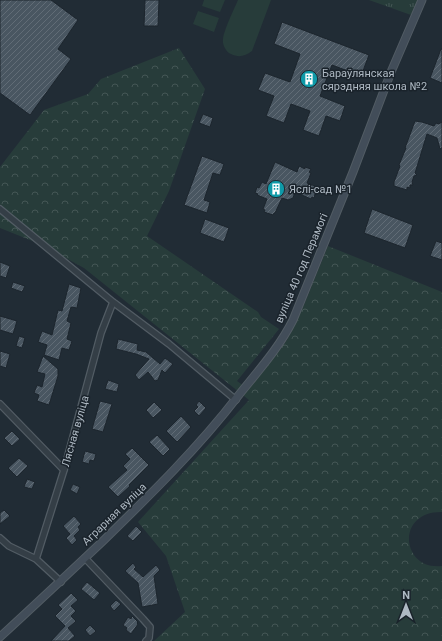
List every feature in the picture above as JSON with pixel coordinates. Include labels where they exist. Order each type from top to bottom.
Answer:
[{"type":"street","name":"вуліца 40 год Перамогі","points":[[236,400],[275,349],[293,320],[354,172],[391,72],[422,0]]},
{"type":"street","points":[[0,209],[113,302],[169,344],[236,400]]},
{"type":"street","name":"Лясная вуліца","points":[[36,560],[64,470],[101,333],[113,302]]},
{"type":"street","name":"Аграрная вуліца","points":[[0,637],[85,558],[180,464],[236,400]]},
{"type":"street","points":[[0,404],[64,470]]},
{"type":"street","points":[[0,538],[9,546],[36,560],[60,582]]},
{"type":"street","points":[[85,558],[150,627],[149,638],[146,641]]},
{"type":"green space","points":[[204,0],[225,0],[220,12],[202,6]]},
{"type":"green space","points":[[238,0],[271,0],[252,51],[239,56],[229,53],[226,50],[223,41],[227,25]]},
{"type":"green space","points":[[369,0],[418,0],[411,15]]},
{"type":"green space","points":[[198,11],[219,18],[214,32],[193,24]]},
{"type":"green space","points":[[179,48],[205,89],[169,191],[147,236],[258,312],[261,317],[279,329],[237,381],[248,389],[287,340],[304,305],[328,246],[442,292],[442,512],[427,514],[416,521],[411,530],[409,540],[412,551],[418,560],[428,565],[442,566],[442,641],[154,641],[185,612],[166,556],[138,522],[249,400],[84,268],[40,244],[0,228],[0,167],[44,110],[88,94],[101,79]]},
{"type":"building","points":[[0,0],[51,0],[78,20],[58,49],[71,59],[30,115],[0,93]]},
{"type":"building","points":[[145,0],[159,0],[158,26],[144,26]]},
{"type":"building","name":"Бараўлянская сярэдняя школа №2","points":[[282,22],[369,55],[361,76],[332,65],[320,96],[345,106],[340,121],[326,116],[319,136],[303,130],[310,111],[291,104],[284,123],[266,116],[274,96],[258,90],[265,73],[290,82],[300,54],[274,44]]},
{"type":"building","points":[[442,49],[442,83],[430,78]]},
{"type":"building","points":[[203,114],[213,118],[210,127],[199,123]]},
{"type":"building","points":[[415,121],[434,126],[436,123],[439,124],[442,122],[442,148],[440,149],[437,138],[427,134],[415,173],[417,175],[414,176],[412,182],[413,185],[410,185],[410,188],[407,187],[407,190],[394,186],[394,182]]},
{"type":"building","points":[[202,156],[224,164],[220,175],[213,173],[204,200],[210,202],[207,213],[184,205]]},
{"type":"building","name":"Яслі-сад №1","points":[[275,162],[297,172],[299,166],[305,169],[305,167],[311,169],[307,183],[319,189],[314,198],[312,197],[311,199],[295,192],[293,198],[288,200],[282,198],[273,215],[264,212],[265,210],[263,209],[267,199],[255,193],[257,187],[259,188],[262,182],[266,184]]},
{"type":"building","points":[[372,209],[413,225],[405,248],[364,233]]},
{"type":"building","points":[[205,219],[229,228],[224,242],[200,233]]},
{"type":"building","points":[[436,241],[442,243],[442,260],[430,256]]},
{"type":"building","points":[[0,262],[10,266],[6,278],[0,276]]},
{"type":"building","points":[[13,282],[25,286],[22,292],[11,288]]},
{"type":"building","points":[[69,284],[81,288],[77,308],[71,307],[67,321],[71,323],[67,339],[72,341],[69,350],[62,348],[59,360],[44,355],[47,345],[38,342],[42,331],[52,335],[58,310],[62,311]]},
{"type":"building","points":[[0,316],[17,321],[13,334],[0,330]]},
{"type":"building","points":[[19,336],[25,338],[22,348],[16,346]]},
{"type":"building","points":[[118,339],[138,344],[137,350],[146,352],[160,364],[165,358],[173,364],[165,373],[162,370],[158,380],[155,381],[148,372],[139,380],[135,375],[149,359],[116,349]]},
{"type":"building","points":[[0,351],[10,354],[6,368],[0,366]]},
{"type":"building","points":[[43,356],[58,369],[58,376],[49,405],[37,401],[39,395],[34,393],[37,385],[42,387],[45,374],[37,372]]},
{"type":"building","points":[[108,380],[119,384],[117,392],[105,389]]},
{"type":"building","points":[[100,401],[112,404],[103,432],[92,429]]},
{"type":"building","points":[[199,401],[206,408],[199,416],[194,411],[198,407],[196,405]]},
{"type":"building","points":[[154,402],[162,410],[153,418],[146,410]]},
{"type":"building","points":[[181,416],[191,427],[177,442],[166,431]]},
{"type":"building","points":[[12,431],[20,439],[12,446],[4,438]]},
{"type":"building","points":[[157,435],[170,449],[163,456],[149,442]]},
{"type":"building","points":[[132,448],[149,465],[118,497],[108,487],[127,470],[123,466],[130,459],[125,454]]},
{"type":"building","points":[[85,451],[96,454],[94,461],[90,460],[89,464],[82,462]]},
{"type":"building","points":[[19,458],[28,466],[17,477],[8,468]]},
{"type":"building","points":[[27,479],[35,482],[32,489],[24,487]]},
{"type":"building","points":[[73,484],[80,487],[77,494],[70,490]]},
{"type":"building","points":[[4,510],[10,516],[0,524],[0,513]]},
{"type":"building","points":[[74,516],[81,524],[78,527],[80,530],[74,536],[77,540],[72,545],[66,538],[70,534],[63,526]]},
{"type":"building","points":[[136,526],[142,532],[133,541],[127,536]]},
{"type":"building","points":[[133,563],[136,567],[134,569],[143,577],[156,565],[160,570],[154,576],[158,604],[142,607],[138,583],[125,571]]},
{"type":"building","points":[[87,582],[100,593],[94,600],[81,589]]},
{"type":"building","points":[[71,593],[78,600],[71,606],[76,611],[71,616],[76,621],[68,628],[75,636],[69,641],[51,641],[65,626],[55,616],[62,609],[58,605]]},
{"type":"building","points":[[116,600],[121,604],[114,611],[110,606]]},
{"type":"building","points":[[132,616],[138,624],[131,634],[123,625],[128,617],[131,619]]},
{"type":"building","points":[[90,625],[96,631],[90,636],[85,630]]},
{"type":"place","name":"Бараўлянская сярэдняя школа №2","points":[[309,79]]},
{"type":"place","name":"Яслі-сад №1","points":[[276,189]]}]
